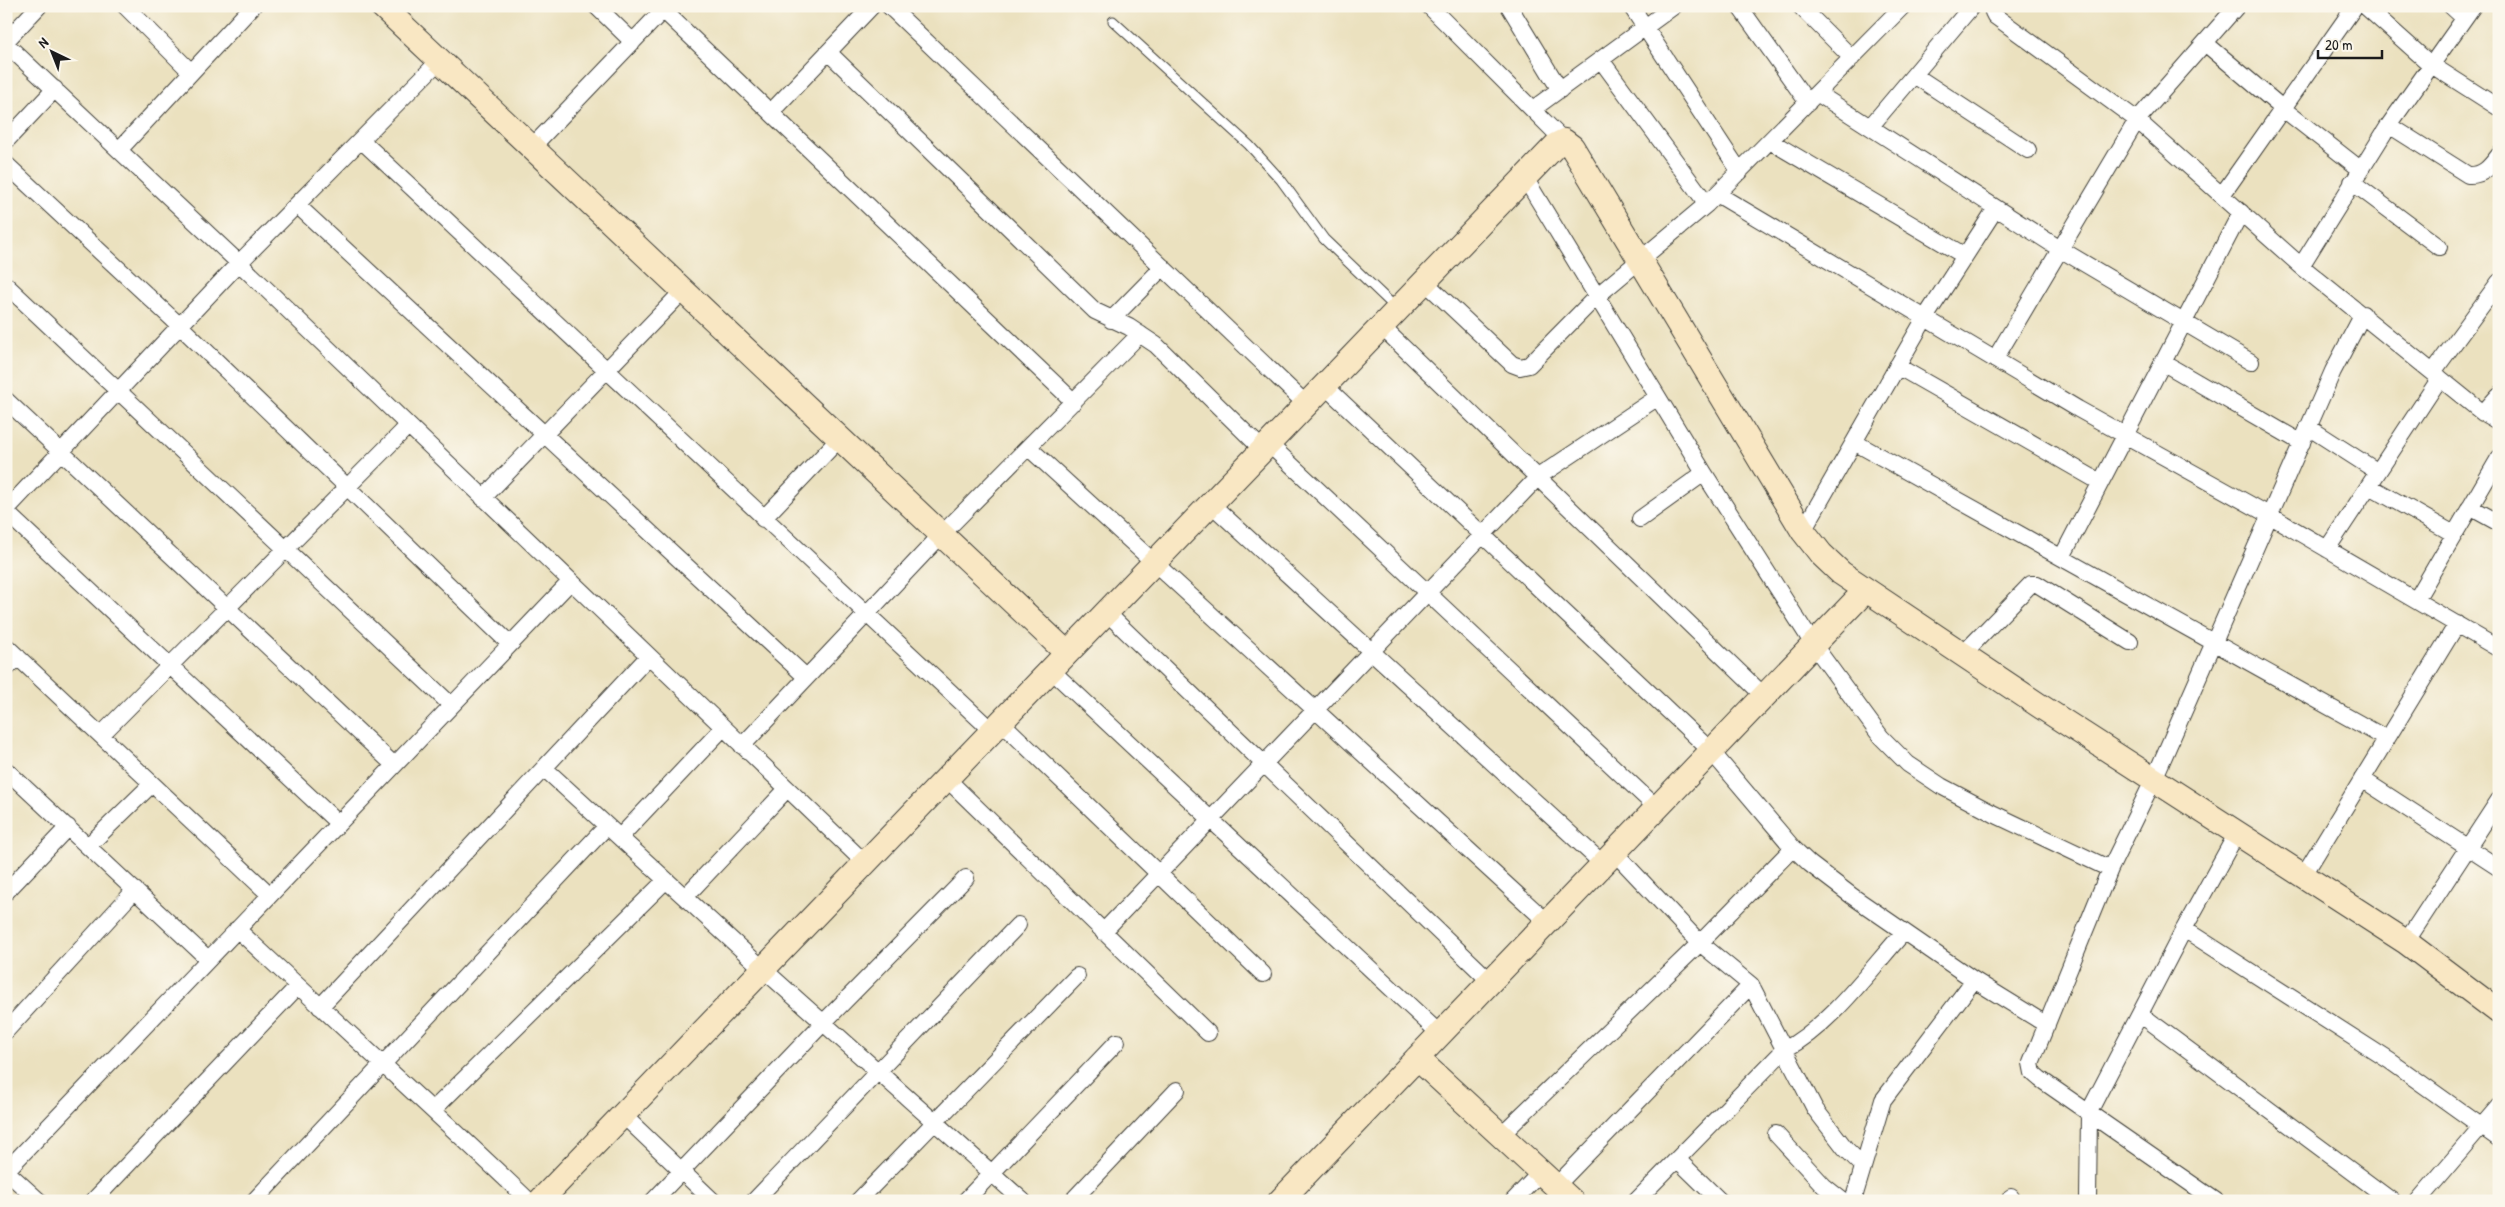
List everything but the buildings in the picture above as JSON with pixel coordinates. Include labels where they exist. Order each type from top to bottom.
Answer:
[{"type":"street","points":[[39,6],[6,42],[865,864]]},
{"type":"street","points":[[125,6],[191,72]]},
{"type":"street","points":[[119,150],[254,6]]},
{"type":"street","points":[[382,6],[1067,653]]},
{"type":"street","points":[[596,6],[633,42]]},
{"type":"street","points":[[771,112],[872,6]]},
{"type":"street","points":[[890,6],[1307,405]]},
{"type":"street","points":[[1429,6],[1572,147],[1803,531],[1821,554],[1841,573],[2406,942],[2499,1012]]},
{"type":"street","points":[[1509,6],[1560,90]]},
{"type":"street","points":[[1631,6],[1740,172]]},
{"type":"street","points":[[1533,109],[1674,6]]},
{"type":"street","points":[[1739,6],[1812,98],[1870,127],[2060,249],[2251,362]]},
{"type":"street","points":[[1800,6],[1852,58]]},
{"type":"street","points":[[1425,282],[1512,364],[1520,368],[1529,365],[1597,296],[1712,199],[1903,6]]},
{"type":"street","points":[[1870,127],[1972,6]]},
{"type":"street","points":[[2222,195],[2355,6]]},
{"type":"street","points":[[2365,6],[2430,64],[2499,108]]},
{"type":"street","points":[[2301,266],[2389,125],[2430,64],[2469,12],[2451,6]]},
{"type":"street","points":[[531,148],[665,8],[1074,402]]},
{"type":"street","points":[[1992,8],[2002,21],[2137,120],[2301,266],[2363,314],[2483,413],[2499,422]]},
{"type":"street","points":[[1995,359],[2137,120],[2205,43],[2233,8]]},
{"type":"street","points":[[2205,43],[2282,108],[2356,176],[2439,247]]},
{"type":"street","points":[[828,52],[1095,311],[1140,334],[1156,345],[1428,593],[1657,808]]},
{"type":"street","points":[[1601,60],[1712,199],[1925,318],[2124,435],[2270,515],[2499,649]]},
{"type":"street","points":[[338,823],[6,511],[239,263],[439,61]]},
{"type":"street","points":[[1914,75],[2028,150]]},
{"type":"street","points":[[6,141],[55,89]]},
{"type":"street","points":[[2389,125],[2468,175],[2476,176],[2484,172],[2497,160]]},
{"type":"street","points":[[361,140],[865,615],[996,727],[1160,874],[1263,974]]},
{"type":"street","points":[[540,1201],[1556,145],[1564,141]]},
{"type":"street","points":[[1770,141],[1965,256]]},
{"type":"street","points":[[6,164],[180,326],[510,644]]},
{"type":"street","points":[[1525,178],[1704,473],[1813,644],[1881,737],[1908,764],[1941,786],[1994,814],[2110,869]]},
{"type":"street","points":[[297,205],[806,677]]},
{"type":"street","points":[[1803,531],[1925,318],[1996,208]]},
{"type":"street","points":[[2062,557],[2241,212]]},
{"type":"street","points":[[1111,320],[1163,267]]},
{"type":"street","points":[[2327,548],[2369,486],[2437,375],[2499,282]]},
{"type":"street","points":[[6,285],[451,705]]},
{"type":"street","points":[[483,498],[683,291]]},
{"type":"street","points":[[2216,1201],[2196,1193],[2089,1112],[2033,1073],[2031,1064],[2110,869],[2154,779],[2333,371],[2363,314]]},
{"type":"street","points":[[1382,327],[1764,696]]},
{"type":"street","points":[[742,746],[942,534],[1140,334]]},
{"type":"street","points":[[2162,362],[2302,443]]},
{"type":"street","points":[[1898,366],[2100,482]]},
{"type":"street","points":[[1325,386],[1712,751],[1793,848],[1852,896],[1974,980],[2047,1025]]},
{"type":"street","points":[[2483,413],[2499,395]]},
{"type":"street","points":[[1103,932],[1538,477],[1658,398]]},
{"type":"street","points":[[6,400],[394,765]]},
{"type":"street","points":[[101,736],[408,426]]},
{"type":"street","points":[[2308,427],[2378,472]]},
{"type":"street","points":[[763,519],[840,438]]},
{"type":"street","points":[[1854,442],[2387,739]]},
{"type":"street","points":[[1029,448],[1547,922]]},
{"type":"street","points":[[2416,600],[2499,458]]},
{"type":"street","points":[[1640,519],[1704,473]]},
{"type":"street","points":[[2369,486],[2454,534]]},
{"type":"street","points":[[1211,504],[1372,651],[1609,858],[1700,943],[1751,985],[1815,1109],[1845,1148],[1863,1166]]},
{"type":"street","points":[[2470,507],[2499,523]]},
{"type":"street","points":[[39,1201],[6,1171],[269,894],[570,582]]},
{"type":"street","points":[[1963,654],[2031,584],[2037,584],[2130,642]]},
{"type":"street","points":[[1280,1201],[1866,590]]},
{"type":"street","points":[[1106,612],[1490,981]]},
{"type":"street","points":[[2303,876],[2457,624]]},
{"type":"street","points":[[10,657],[101,736],[269,894]]},
{"type":"street","points":[[320,1007],[648,657]]},
{"type":"street","points":[[1051,670],[1440,1034]]},
{"type":"street","points":[[620,837],[723,728]]},
{"type":"street","points":[[544,768],[763,969],[1022,1201]]},
{"type":"street","points":[[6,770],[208,958]]},
{"type":"street","points":[[946,778],[1208,1033]]},
{"type":"street","points":[[2362,779],[2468,846],[2499,868]]},
{"type":"street","points":[[88,846],[152,784]]},
{"type":"street","points":[[685,897],[787,789]]},
{"type":"street","points":[[2406,942],[2499,800]]},
{"type":"street","points":[[254,1201],[607,826]]},
{"type":"street","points":[[6,892],[68,827]]},
{"type":"street","points":[[2088,1201],[2089,1112],[2184,929],[2237,833]]},
{"type":"street","points":[[1501,1135],[1700,943],[1793,848]]},
{"type":"street","points":[[653,1201],[823,1023],[966,878]]},
{"type":"street","points":[[434,1109],[666,880]]},
{"type":"street","points":[[6,1031],[135,890]]},
{"type":"street","points":[[754,1201],[1018,925]]},
{"type":"street","points":[[237,929],[382,1065],[434,1109],[529,1201]]},
{"type":"street","points":[[2184,929],[2390,1061],[2499,1139]]},
{"type":"street","points":[[1636,1201],[1784,1050],[1814,1031],[1904,932]]},
{"type":"street","points":[[858,1201],[1078,976]]},
{"type":"street","points":[[1854,1201],[1882,1100],[1974,980]]},
{"type":"street","points":[[1513,1201],[1556,1186],[1751,985]]},
{"type":"street","points":[[93,1201],[298,986]]},
{"type":"street","points":[[2140,1014],[2392,1201]]},
{"type":"street","points":[[965,1201],[1117,1042]]},
{"type":"street","points":[[1417,1058],[1556,1186]]},
{"type":"street","points":[[1072,1201],[1177,1090]]},
{"type":"street","points":[[2418,1201],[2499,1106]]},
{"type":"street","points":[[622,1115],[713,1201]]},
{"type":"street","points":[[1776,1134],[1824,1186],[1843,1201]]},
{"type":"street","points":[[1677,1159],[1720,1201]]},
{"type":"lane","points":[[1113,21],[1249,145],[1281,180],[1324,238],[1398,310]]}]
